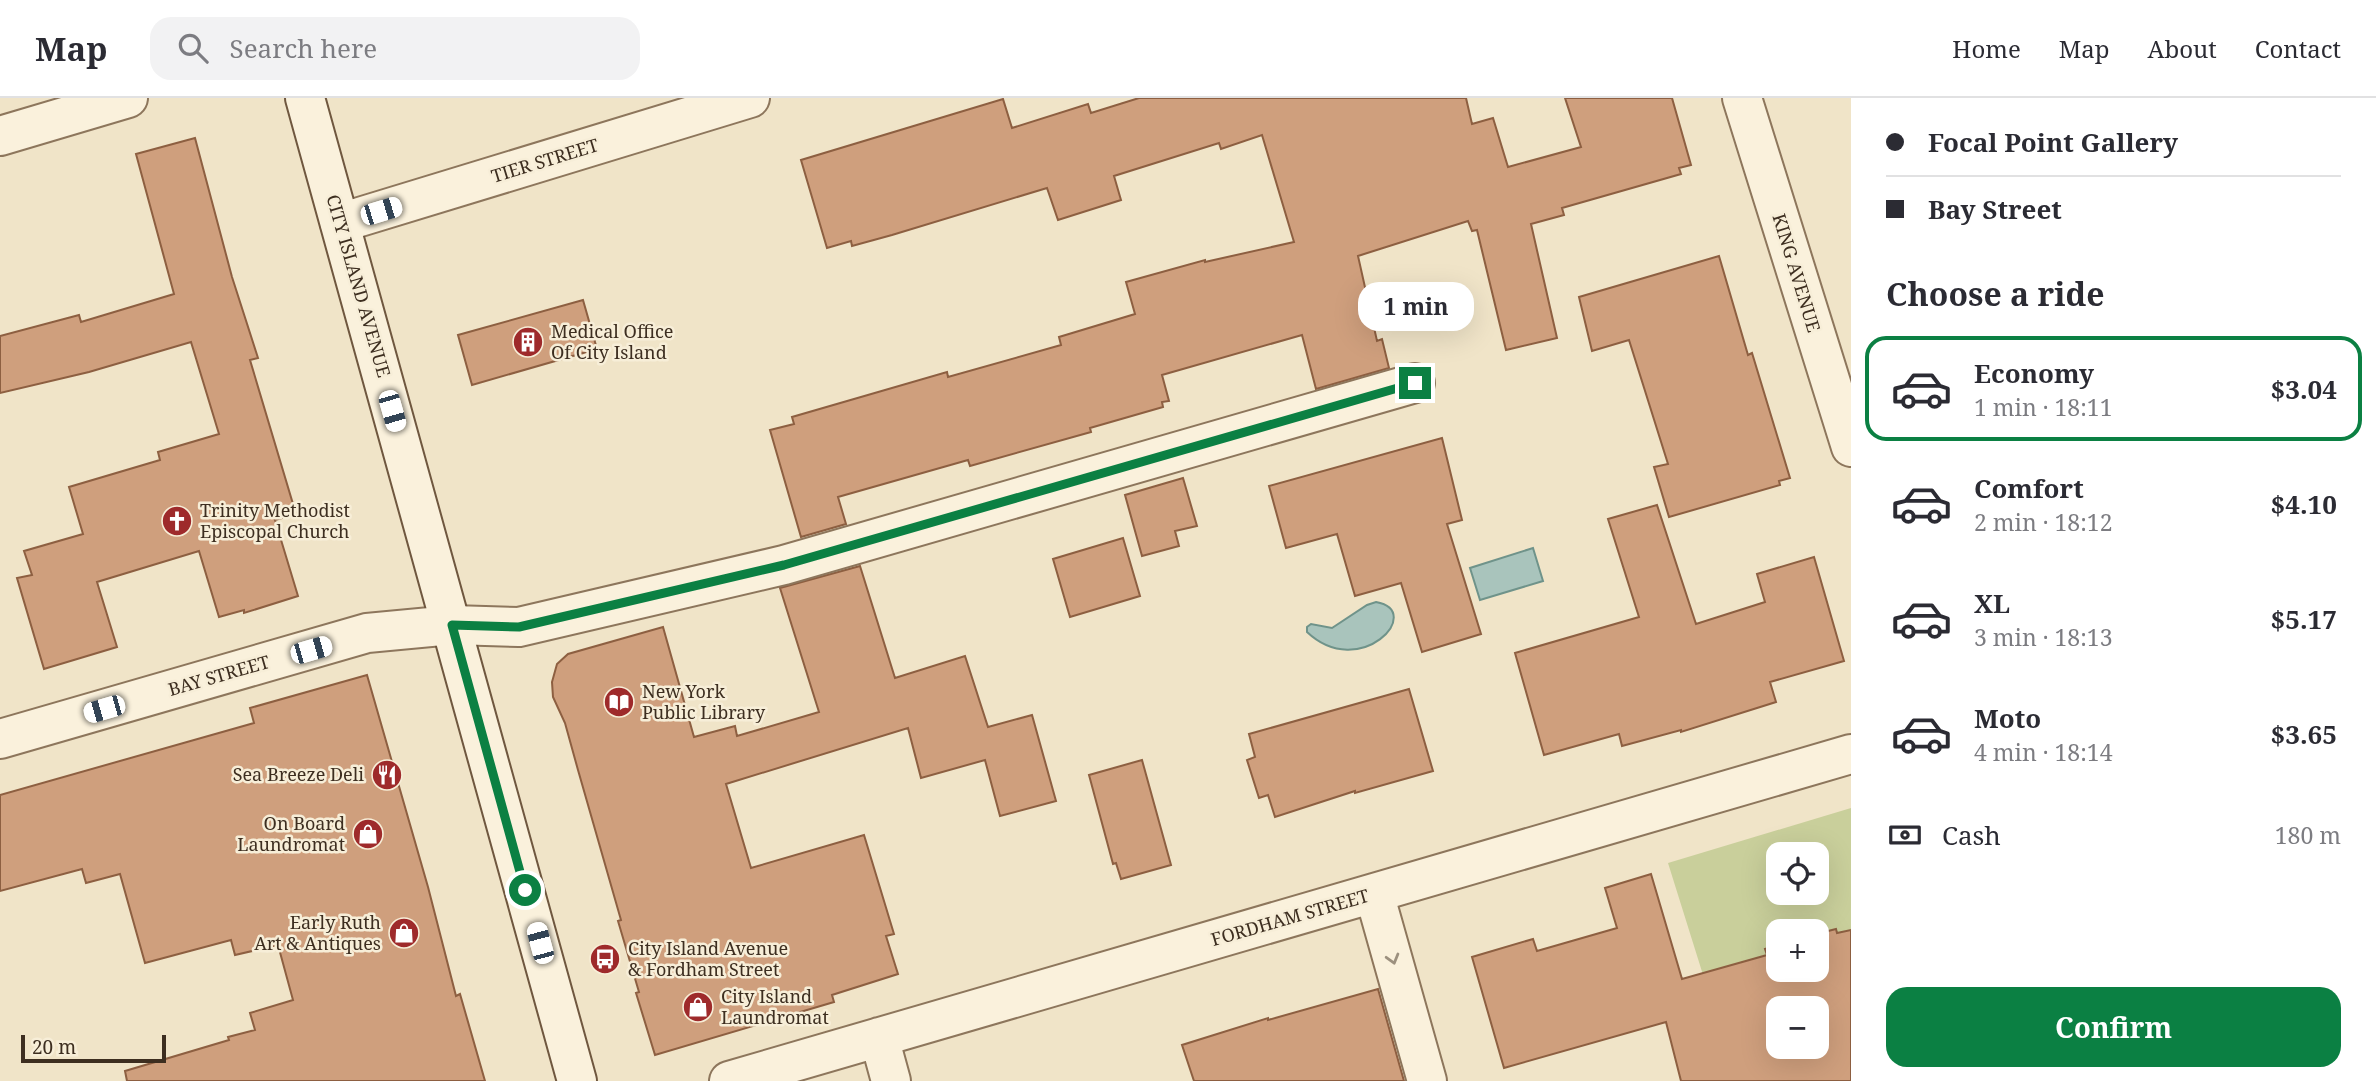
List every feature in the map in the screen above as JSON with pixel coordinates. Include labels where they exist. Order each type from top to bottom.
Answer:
[{"type":"street","points":[[0,136],[128,98]]},
{"type":"street","name":"CITY ISLAND AVENUE","points":[[305,98],[578,1081]]},
{"type":"street","name":"TIER STREET","points":[[340,223],[750,98]]},
{"type":"street","name":"KING AVENUE","points":[[1742,98],[1851,447]]},
{"type":"street","name":"BAY STREET","points":[[0,739],[367,633],[452,625],[519,627],[784,565],[1415,383]]},
{"type":"street","name":"FORDHAM STREET","points":[[729,1081],[1851,754]]},
{"type":"street","points":[[1374,893],[1427,1081]]},
{"type":"street","points":[[879,1037],[891,1081]]},
{"type":"green space","points":[[1851,808],[1851,930],[1829,931],[1829,919],[1766,919],[1766,955],[1704,978],[1668,863]]},
{"type":"water","points":[[1533,548],[1543,581],[1480,600],[1470,568]]},
{"type":"water","points":[[1376,602],[1390,608],[1394,618],[1390,629],[1380,639],[1365,647],[1347,650],[1327,645],[1307,632],[1307,627],[1311,624],[1332,628]]},
{"type":"building","points":[[1139,98],[1466,98],[1472,124],[1493,118],[1508,167],[1581,147],[1565,98],[1672,98],[1691,165],[1679,168],[1681,174],[1562,208],[1564,215],[1531,224],[1557,338],[1506,350],[1477,230],[1472,231],[1468,221],[1358,256],[1377,341],[1382,339],[1389,368],[1316,389],[1302,335],[1162,375],[1169,401],[1162,402],[1163,407],[1090,428],[1091,432],[970,466],[968,460],[838,497],[846,524],[801,537],[770,430],[794,424],[792,417],[947,372],[948,377],[1061,345],[1059,337],[1135,314],[1126,282],[1205,260],[1294,242],[1262,135],[1221,149],[1219,143],[1114,176],[1121,200],[1058,220],[1047,188],[852,246],[851,241],[827,248],[801,160],[1003,99],[1012,128],[1088,104],[1091,113]]},
{"type":"building","points":[[195,138],[232,277],[258,358],[250,360],[296,514],[275,520],[298,596],[244,613],[244,610],[219,617],[199,551],[97,582],[117,647],[44,669],[17,578],[32,575],[24,551],[83,534],[69,487],[160,460],[158,452],[219,434],[191,342],[89,372],[0,393],[0,336],[79,315],[81,322],[174,294],[136,154]]},
{"type":"building","points":[[1719,256],[1748,355],[1752,353],[1790,478],[1779,481],[1780,485],[1669,517],[1654,467],[1668,464],[1629,340],[1592,351],[1579,297]]},
{"type":"building","name":"Medical Office Of City Island","points":[[583,300],[597,349],[472,385],[458,335]]},
{"type":"building","points":[[1442,438],[1462,520],[1447,524],[1481,634],[1422,652],[1401,583],[1355,596],[1337,534],[1286,548],[1269,486]]},
{"type":"building","points":[[1183,478],[1197,526],[1175,531],[1179,546],[1142,556],[1125,495]]},
{"type":"building","points":[[1657,505],[1696,624],[1765,602],[1757,574],[1814,557],[1844,661],[1770,682],[1776,702],[1681,732],[1622,746],[1619,734],[1544,755],[1515,653],[1639,617],[1608,519]]},
{"type":"building","points":[[1123,538],[1140,596],[1070,617],[1053,559]]},
{"type":"building","points":[[860,566],[895,678],[965,656],[988,727],[1032,715],[1056,801],[1000,816],[985,760],[921,778],[908,728],[726,784],[751,868],[864,835],[894,934],[886,936],[898,974],[832,995],[834,1002],[655,1055],[636,993],[639,992],[618,921],[621,920],[565,723],[553,697],[552,682],[557,664],[568,654],[663,627],[694,737],[735,726],[737,736],[819,712],[780,588]]},
{"type":"building","points":[[367,675],[428,887],[456,996],[460,994],[485,1081],[127,1081],[125,1071],[255,1030],[250,1013],[293,1000],[278,945],[235,955],[231,940],[145,963],[120,874],[86,883],[82,869],[0,891],[0,795],[254,723],[250,708]]},
{"type":"building","points":[[1409,689],[1433,771],[1355,791],[1275,817],[1268,795],[1259,798],[1247,760],[1255,757],[1249,734]]},
{"type":"building","points":[[1142,760],[1171,865],[1121,879],[1116,863],[1113,864],[1089,775]]},
{"type":"building","points":[[1651,874],[1682,979],[1766,955],[1766,982],[1829,982],[1829,931],[1836,929],[1837,933],[1851,930],[1851,1081],[1681,1081],[1666,1022],[1504,1068],[1472,957],[1533,939],[1537,951],[1617,928],[1605,888]]},
{"type":"building","points":[[1378,989],[1404,1081],[1194,1081],[1182,1045],[1268,1018]]},
{"type":"place","name":"Medical Office Of City Island","points":[[528,342]]},
{"type":"place","name":"Trinity Methodist Episcopal Church","points":[[177,521]]},
{"type":"place","name":"New York Public Library","points":[[619,702]]},
{"type":"place","name":"Sea Breeze Deli","points":[[387,775]]},
{"type":"place","name":"On Board Laundromat","points":[[368,834]]},
{"type":"place","name":"Early Ruth Art & Antiques","points":[[404,933]]},
{"type":"place","name":"City Island Avenue & Fordham Street","points":[[605,959]]},
{"type":"place","name":"City Island Laundromat","points":[[698,1007]]},
{"type":"route","points":[[525,890],[452,625],[519,627],[784,565],[1415,383]]}]
